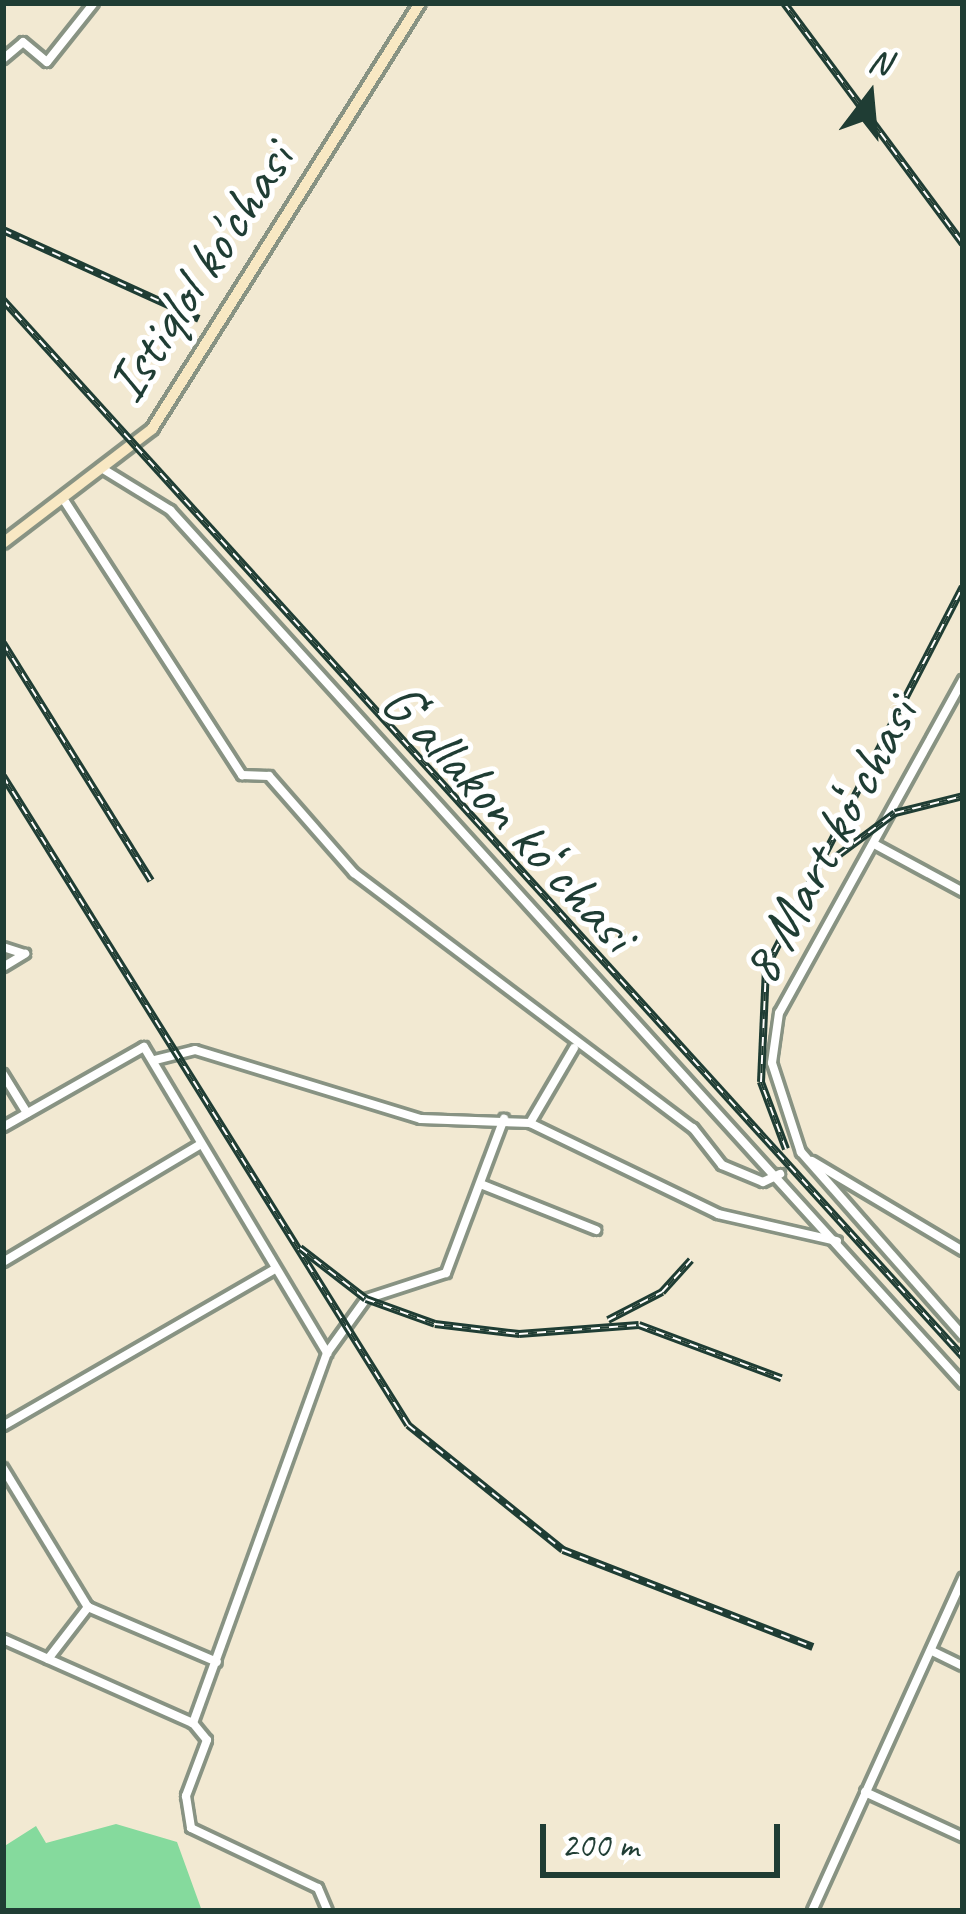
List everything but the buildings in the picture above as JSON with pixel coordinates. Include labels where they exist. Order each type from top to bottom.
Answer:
[{"type":"main road","name":"Istiqlol ko'chasi","points":[[3,543],[103,469],[165,413],[420,3]]},
{"type":"street","points":[[3,59],[23,42],[47,62],[94,3]]},
{"type":"street","name":"Gʻallakon koʻchasi","points":[[103,469],[170,511],[780,1174],[963,1384]]},
{"type":"street","points":[[64,500],[242,775],[269,776],[354,873],[574,1048],[692,1128],[724,1167],[763,1182],[780,1174]]},
{"type":"street","name":"8 Mart koʻchasi","points":[[963,680],[779,1012],[772,1063],[785,1129],[963,1336]]},
{"type":"street","points":[[876,844],[963,892]]},
{"type":"street","points":[[3,947],[26,954],[3,967]]},
{"type":"street","points":[[3,1127],[140,1046],[154,1060],[327,1353]]},
{"type":"street","points":[[530,1123],[574,1048]]},
{"type":"street","points":[[154,1060],[195,1050],[421,1119],[530,1123],[718,1214],[837,1240]]},
{"type":"street","points":[[3,1074],[27,1113]]},
{"type":"street","points":[[193,1723],[327,1353],[366,1299],[446,1273],[483,1185],[504,1119]]},
{"type":"street","points":[[3,1262],[201,1144]]},
{"type":"street","points":[[806,1157],[963,1251]]},
{"type":"street","points":[[483,1185],[596,1230]]},
{"type":"street","points":[[3,1426],[275,1269]]},
{"type":"street","points":[[3,1468],[88,1607],[217,1662]]},
{"type":"street","points":[[812,1911],[963,1578]]},
{"type":"street","points":[[48,1658],[88,1607]]},
{"type":"street","points":[[3,1639],[193,1723],[207,1740],[186,1796],[191,1828],[318,1888],[328,1911]]},
{"type":"street","points":[[932,1651],[963,1666]]},
{"type":"street","points":[[865,1792],[963,1837]]},
{"type":"green space","points":[[116,1824],[177,1842],[202,1911],[3,1911],[3,1847],[36,1826],[46,1843]]},
{"type":"railway","points":[[784,3],[963,244]]},
{"type":"railway","points":[[3,230],[199,319]]},
{"type":"railway","points":[[3,300],[963,1357]]},
{"type":"railway","points":[[786,1149],[761,1082],[766,968],[963,587]]},
{"type":"railway","points":[[3,643],[151,881]]},
{"type":"railway","points":[[3,776],[408,1425],[563,1550],[813,1647]]},
{"type":"railway","points":[[825,865],[895,813],[963,796]]},
{"type":"railway","points":[[300,1248],[366,1299],[435,1324],[519,1334],[639,1325],[781,1378]]},
{"type":"railway","points":[[608,1320],[662,1292],[691,1260]]}]
